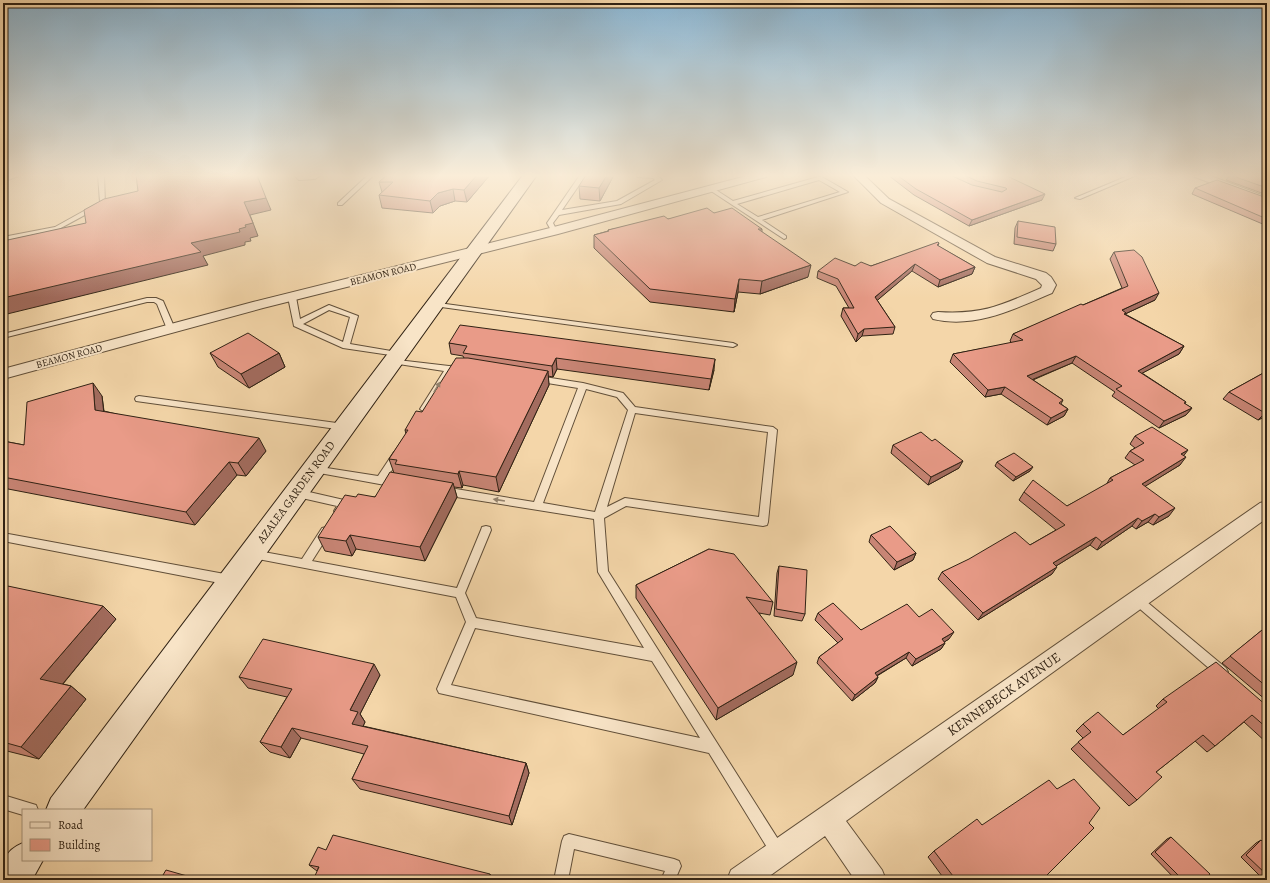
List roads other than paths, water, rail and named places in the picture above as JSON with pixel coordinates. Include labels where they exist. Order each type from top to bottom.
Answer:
[{"type":"main road","name":"AZALEA GARDEN ROAD","points":[[63,809],[499,216]]},
{"type":"street","name":"BEAMON ROAD","points":[[3,374],[292,297],[609,216]]},
{"type":"street","points":[[913,216],[991,260],[1041,276],[1049,285],[1047,290],[997,311],[980,316],[938,316]]},
{"type":"street","name":"KENNEBECK AVENUE","points":[[741,880],[1267,508]]},
{"type":"street","points":[[828,818],[872,880]]},
{"type":"lane","points":[[3,239],[57,228],[80,216]]},
{"type":"lane","points":[[554,231],[550,223],[555,216]]},
{"type":"lane","points":[[753,216],[784,237]]},
{"type":"lane","points":[[757,219],[766,216]]},
{"type":"lane","points":[[292,297],[297,324]]},
{"type":"lane","points":[[3,336],[147,300],[156,300],[160,302],[171,329]]},
{"type":"lane","points":[[434,304],[733,345]]},
{"type":"lane","points":[[297,324],[329,307],[354,316],[346,346]]},
{"type":"lane","points":[[297,324],[346,346],[448,369],[471,368]]},
{"type":"lane","points":[[421,415],[448,369]]},
{"type":"lane","points":[[436,489],[599,516],[625,502],[763,522],[773,430],[632,410],[620,395],[583,386],[531,378]]},
{"type":"lane","points":[[537,506],[583,386]]},
{"type":"lane","points":[[139,399],[344,427]]},
{"type":"lane","points":[[632,410],[599,516],[603,572],[779,853]]},
{"type":"lane","points":[[381,480],[401,448]]},
{"type":"lane","points":[[313,469],[404,484]]},
{"type":"lane","points":[[296,493],[344,504],[304,564]]},
{"type":"lane","points":[[486,530],[460,593],[472,622],[442,689],[712,747]]},
{"type":"lane","points":[[3,537],[231,581]]},
{"type":"lane","points":[[251,554],[460,593]]},
{"type":"lane","points":[[1137,600],[1231,680]]},
{"type":"lane","points":[[472,622],[656,656]]},
{"type":"lane","points":[[3,802],[28,809]]},
{"type":"lane","points":[[561,880],[569,841],[674,866],[668,880]]}]
